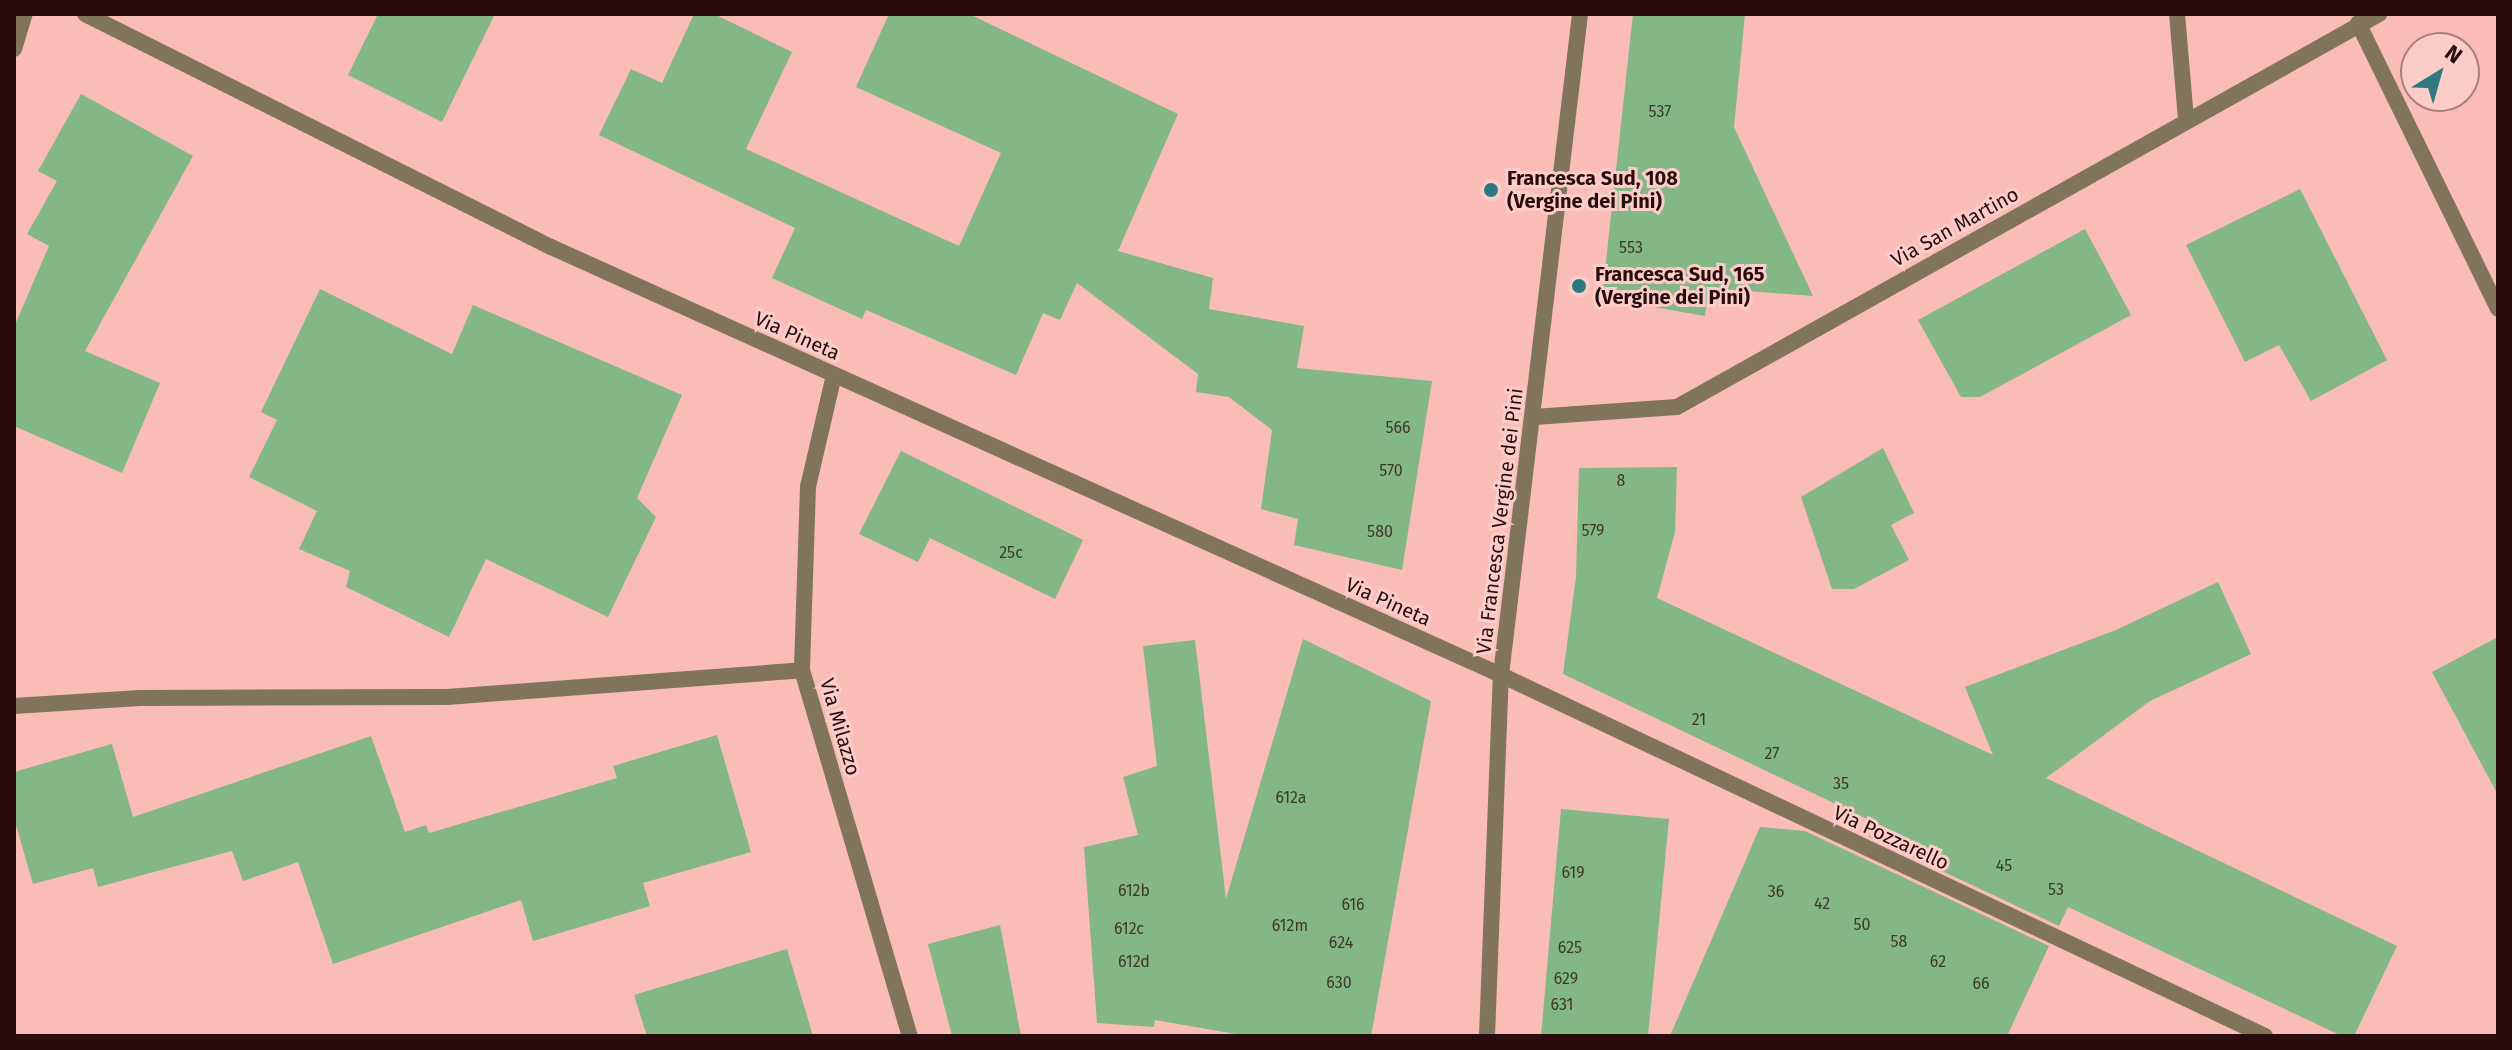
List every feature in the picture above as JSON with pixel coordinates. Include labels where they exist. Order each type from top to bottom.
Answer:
[{"type":"street","points":[[14,49],[25,14]]},
{"type":"street","name":"Via Pineta","points":[[85,14],[551,247],[1501,675]]},
{"type":"street","name":"Via Francesca Vergine dei Pini","points":[[1487,1036],[1501,675],[1580,14]]},
{"type":"street","points":[[2177,14],[2186,120]]},
{"type":"street","name":"Via San Martino","points":[[1534,417],[1677,407],[2358,23],[2379,14]]},
{"type":"street","points":[[2358,23],[2498,309]]},
{"type":"street","name":"Via Milazzo","points":[[834,375],[808,487],[802,670],[910,1036]]},
{"type":"street","points":[[14,706],[140,698],[447,697],[802,670]]},
{"type":"street","name":"Via Pozzarello","points":[[1501,675],[2265,1036]]},
{"type":"building","points":[[378,14],[495,14],[442,122],[348,75]]},
{"type":"building","points":[[694,14],[714,14],[792,52],[746,149],[959,246],[1001,153],[856,87],[889,14],[969,14],[1178,114],[1118,251],[1213,278],[1209,309],[1304,326],[1297,368],[1432,381],[1402,570],[1294,545],[1298,519],[1261,509],[1272,430],[1229,397],[1196,392],[1198,374],[1077,283],[1060,320],[1043,313],[1016,375],[866,310],[862,319],[772,278],[795,228],[599,135],[631,69],[662,83]]},
{"type":"building","points":[[1633,14],[1745,14],[1734,127],[1813,296],[1709,288],[1705,316],[1602,298]]},
{"type":"building","points":[[81,94],[193,156],[85,351],[160,383],[122,473],[14,426],[14,327],[49,246],[27,234],[57,181],[38,171]]},
{"type":"building","points":[[2300,189],[2387,360],[2311,401],[2279,345],[2245,362],[2186,245]]},
{"type":"building","points":[[2085,229],[2131,315],[1980,397],[1961,397],[1918,320]]},
{"type":"building","points":[[320,289],[452,354],[473,305],[682,395],[637,498],[656,517],[608,617],[486,559],[449,637],[346,587],[350,571],[299,549],[317,511],[249,477],[277,420],[261,412]]},
{"type":"building","points":[[1883,448],[1914,513],[1891,525],[1909,560],[1854,589],[1832,589],[1801,497]]},
{"type":"building","points":[[901,451],[1083,540],[1055,599],[930,538],[918,562],[859,534]]},
{"type":"building","points":[[1677,467],[1675,532],[1657,598],[1993,755],[1965,687],[2116,630],[2218,582],[2251,654],[2150,701],[2046,778],[2397,946],[2354,1036],[2342,1036],[2068,907],[2059,926],[1868,836],[1911,840],[1563,674],[1576,577],[1579,468]]},
{"type":"building","points":[[2498,637],[2498,795],[2432,672]]},
{"type":"building","points":[[1303,639],[1431,701],[1371,1036],[1247,1036],[1155,1020],[1154,1027],[1097,1023],[1084,847],[1138,835],[1123,777],[1157,766],[1143,646],[1195,640],[1226,899]]},
{"type":"building","points":[[717,735],[751,852],[643,883],[650,906],[533,941],[521,900],[333,964],[298,862],[243,881],[232,851],[98,887],[93,868],[33,884],[14,818],[14,772],[112,744],[133,817],[371,736],[405,832],[426,825],[429,833],[617,778],[613,766]]},
{"type":"building","points":[[1561,809],[1669,819],[1648,1036],[1541,1036]]},
{"type":"building","points":[[1760,827],[1805,831],[2049,946],[2007,1036],[1670,1036]]},
{"type":"building","points":[[1000,925],[1021,1036],[952,1036],[928,944]]},
{"type":"building","points":[[787,949],[813,1036],[647,1036],[634,995]]},
{"type":"place","name":"Francesca Sud, 108 (Vergine dei Pini)","points":[[1491,190]]},
{"type":"place","name":"Francesca Sud, 165 (Vergine dei Pini)","points":[[1579,286]]}]
